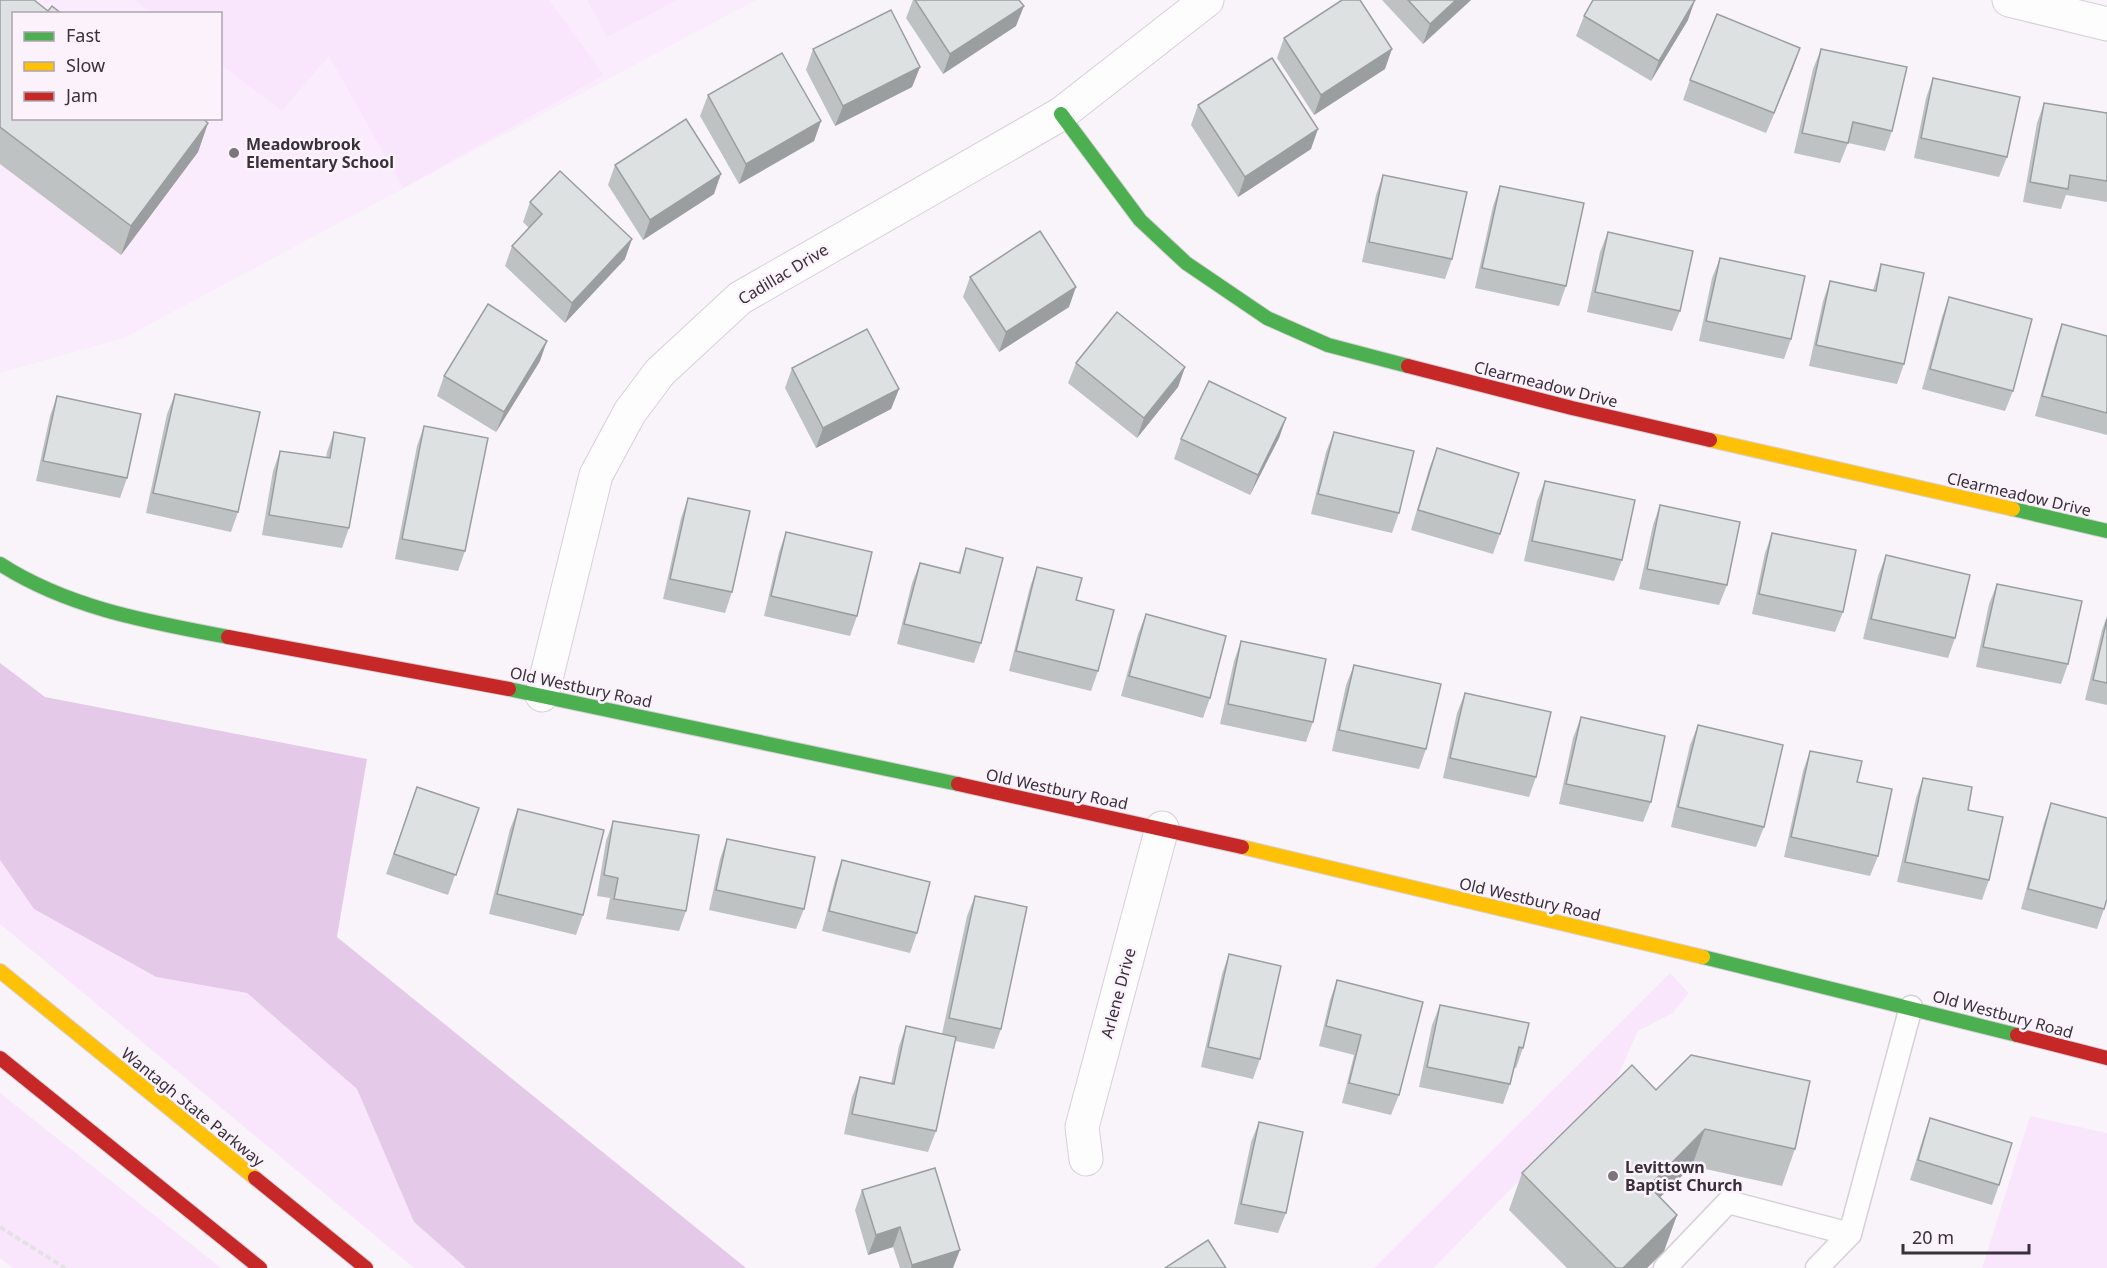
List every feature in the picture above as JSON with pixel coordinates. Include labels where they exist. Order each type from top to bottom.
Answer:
[{"type":"main road","name":"Clearmeadow Drive","points":[[1061,114],[1140,220],[1186,263],[1267,318],[1328,345],[1572,408],[2107,531]]},
{"type":"main road","name":"Old Westbury Road","points":[[0,564],[17,575],[64,597],[138,620],[542,695],[1162,828],[1911,1007],[2107,1058]]},
{"type":"main road","name":"Wantagh State Parkway","points":[[0,971],[366,1268]]},
{"type":"main road","points":[[0,1058],[260,1268]]},
{"type":"street","name":"Cadillac Drive","points":[[542,695],[596,475],[630,412],[660,372],[740,298],[1061,114],[1207,0]]},
{"type":"street","points":[[2009,0],[2107,24]]},
{"type":"street","name":"Arlene Drive","points":[[1086,1159],[1082,1127],[1162,828]]},
{"type":"lane","points":[[1817,1268],[1850,1234],[1911,1007]]},
{"type":"lane","points":[[1665,1268],[1728,1202],[1850,1234]]},
{"type":"path","points":[[0,1227],[65,1268]]},
{"type":"shaded area","name":"Meadowbrook Elementary School","points":[[0,0],[756,0],[124,338],[0,373]]},
{"type":"shaded area","points":[[135,0],[549,0],[604,75],[403,188],[329,56],[282,111],[222,66],[222,12],[151,12]]},
{"type":"shaded area","points":[[587,0],[677,0],[607,37]]},
{"type":"shaded area","points":[[0,663],[45,697],[367,759],[337,937],[746,1268],[466,1268],[414,1222],[357,1089],[247,993],[156,977],[34,909],[0,860]]},
{"type":"shaded area","points":[[0,860],[34,909],[155,977],[247,993],[357,1089],[414,1222],[466,1268],[414,1268],[0,924]]},
{"type":"shaded area","points":[[1670,973],[1689,993],[1673,1013],[1638,1031],[1615,1082],[1434,1268],[1374,1268]]},
{"type":"shaded area","points":[[0,1093],[221,1268],[13,1268],[0,1258]]},
{"type":"shaded area","points":[[2030,1116],[2107,1133],[2107,1268],[1982,1268]]},
{"type":"building","points":[[0,0],[34,0],[48,11],[52,6],[60,12],[12,12],[12,120],[204,120],[208,123],[131,226],[0,127]]},
{"type":"building","points":[[915,0],[1019,0],[1024,6],[950,54]]},
{"type":"building","points":[[1342,0],[1360,0],[1392,49],[1321,95],[1284,38]]},
{"type":"building","points":[[1408,0],[1456,0],[1430,24]]},
{"type":"building","points":[[1593,0],[1695,0],[1659,61],[1584,16]]},
{"type":"building","points":[[891,10],[920,67],[843,106],[813,49]]},
{"type":"building","points":[[1717,14],[1800,48],[1774,113],[1690,80]]},
{"type":"building","points":[[1821,49],[1907,67],[1892,131],[1853,122],[1848,143],[1802,133]]},
{"type":"building","points":[[782,53],[821,121],[746,164],[708,95]]},
{"type":"building","points":[[1272,58],[1318,129],[1245,177],[1198,105]]},
{"type":"building","points":[[1933,78],[2020,97],[2007,157],[1921,138]]},
{"type":"building","points":[[2044,103],[2107,113],[2107,181],[2070,175],[2068,189],[2030,182]]},
{"type":"building","points":[[686,119],[721,174],[650,220],[615,165]]},
{"type":"building","points":[[560,171],[632,239],[572,303],[512,246],[542,214],[530,202]]},
{"type":"building","points":[[1383,175],[1467,192],[1452,259],[1369,242]]},
{"type":"building","points":[[1500,186],[1584,203],[1566,286],[1482,268]]},
{"type":"building","points":[[1040,231],[1076,287],[1006,332],[970,277]]},
{"type":"building","points":[[1608,232],[1693,251],[1680,311],[1595,292]]},
{"type":"building","points":[[1720,258],[1805,276],[1791,339],[1706,321]]},
{"type":"building","points":[[1881,264],[1924,273],[1904,364],[1816,345],[1830,281],[1876,291]]},
{"type":"building","points":[[1949,297],[2032,319],[2013,391],[1930,369]]},
{"type":"building","points":[[488,304],[547,341],[504,412],[444,376]]},
{"type":"building","points":[[1117,312],[1185,367],[1144,418],[1076,363]]},
{"type":"building","points":[[2062,324],[2107,336],[2107,413],[2042,396]]},
{"type":"building","points":[[867,329],[899,389],[823,428],[792,368]]},
{"type":"building","points":[[1209,381],[1286,418],[1258,475],[1181,439]]},
{"type":"building","points":[[175,394],[260,412],[238,512],[153,493]]},
{"type":"building","points":[[57,396],[141,414],[127,478],[43,461]]},
{"type":"building","points":[[424,426],[488,438],[465,551],[402,539]]},
{"type":"building","points":[[334,432],[365,438],[349,528],[269,515],[280,451],[330,458]]},
{"type":"building","points":[[1334,432],[1414,451],[1399,513],[1318,494]]},
{"type":"building","points":[[1437,448],[1519,473],[1500,534],[1418,510]]},
{"type":"building","points":[[1545,481],[1635,500],[1622,560],[1532,541]]},
{"type":"building","points":[[688,498],[750,511],[732,592],[670,579]]},
{"type":"building","points":[[1660,505],[1740,522],[1727,585],[1647,569]]},
{"type":"building","points":[[786,532],[872,552],[857,616],[771,596]]},
{"type":"building","points":[[1772,533],[1856,550],[1843,612],[1759,594]]},
{"type":"building","points":[[966,548],[1003,558],[981,643],[904,624],[920,563],[960,573]]},
{"type":"building","points":[[1886,555],[1970,575],[1955,638],[1871,619]]},
{"type":"building","points":[[1037,567],[1082,578],[1076,600],[1114,610],[1098,671],[1016,651]]},
{"type":"building","points":[[1997,584],[2082,601],[2068,664],[1983,647]]},
{"type":"building","points":[[1146,614],[1226,636],[1210,698],[1129,676]]},
{"type":"building","points":[[2107,619],[2107,683],[2093,680]]},
{"type":"building","points":[[1241,641],[1326,659],[1313,722],[1228,704]]},
{"type":"building","points":[[1354,665],[1441,684],[1426,749],[1339,730]]},
{"type":"building","points":[[1465,693],[1551,712],[1536,777],[1450,758]]},
{"type":"building","points":[[1581,717],[1665,736],[1651,802],[1566,784]]},
{"type":"building","points":[[1698,725],[1783,745],[1764,827],[1678,807]]},
{"type":"building","points":[[1810,751],[1862,761],[1857,782],[1892,789],[1878,856],[1791,837]]},
{"type":"building","points":[[1923,778],[1972,787],[1968,810],[2003,817],[1989,880],[1905,862]]},
{"type":"building","points":[[417,787],[479,808],[456,875],[394,854]]},
{"type":"building","points":[[2051,803],[2107,818],[2107,899],[2104,909],[2028,889]]},
{"type":"building","points":[[518,809],[604,830],[583,915],[497,894]]},
{"type":"building","points":[[613,821],[699,835],[686,911],[614,899],[618,878],[604,875]]},
{"type":"building","points":[[727,839],[815,857],[804,909],[716,890]]},
{"type":"building","points":[[842,860],[930,882],[917,933],[829,911]]},
{"type":"building","points":[[975,896],[1027,907],[1001,1029],[949,1018]]},
{"type":"building","points":[[1229,954],[1281,966],[1260,1059],[1208,1047]]},
{"type":"building","points":[[1337,980],[1423,1002],[1399,1095],[1349,1083],[1361,1035],[1326,1026]]},
{"type":"building","points":[[1440,1005],[1529,1023],[1523,1048],[1519,1047],[1510,1084],[1427,1067]]},
{"type":"building","points":[[906,1026],[956,1037],[936,1131],[852,1114],[860,1077],[894,1084]]},
{"type":"building","name":"Levittown Baptist Church","points":[[1691,1055],[1810,1081],[1795,1149],[1705,1129],[1649,1186],[1677,1215],[1623,1268],[1616,1268],[1522,1173],[1632,1065],[1656,1090]]},
{"type":"building","points":[[1930,1118],[2012,1143],[1999,1185],[1918,1160]]},
{"type":"building","points":[[1259,1122],[1303,1132],[1286,1213],[1241,1204]]},
{"type":"building","points":[[935,1168],[960,1250],[912,1265],[900,1227],[876,1235],[862,1190]]},
{"type":"building","points":[[1208,1240],[1226,1268],[1165,1268]]},
{"type":"traffic: fast","points":[[1061,114],[1140,220],[1186,263],[1267,318],[1328,345],[1408,366]]},
{"type":"traffic: fast","points":[[2013,509],[2107,531]]},
{"type":"traffic: fast","points":[[0,564],[53,592],[81,602],[139,619],[228,637]]},
{"type":"traffic: fast","points":[[509,689],[958,784]]},
{"type":"traffic: fast","points":[[1703,957],[2017,1035]]},
{"type":"traffic: slow","points":[[1710,440],[2013,509]]},
{"type":"traffic: slow","points":[[1242,847],[1703,957]]},
{"type":"traffic: slow","points":[[0,971],[255,1178]]},
{"type":"traffic: jam","points":[[1408,366],[1710,440]]},
{"type":"traffic: jam","points":[[228,637],[509,689]]},
{"type":"traffic: jam","points":[[958,784],[1242,847]]},
{"type":"traffic: jam","points":[[2017,1035],[2107,1058]]},
{"type":"traffic: jam","points":[[0,1058],[260,1268]]},
{"type":"traffic: jam","points":[[255,1178],[366,1268]]},
{"type":"place","name":"Meadowbrook Elementary School","points":[[234,153]]},
{"type":"place","name":"Levittown Baptist Church","points":[[1613,1176]]}]
